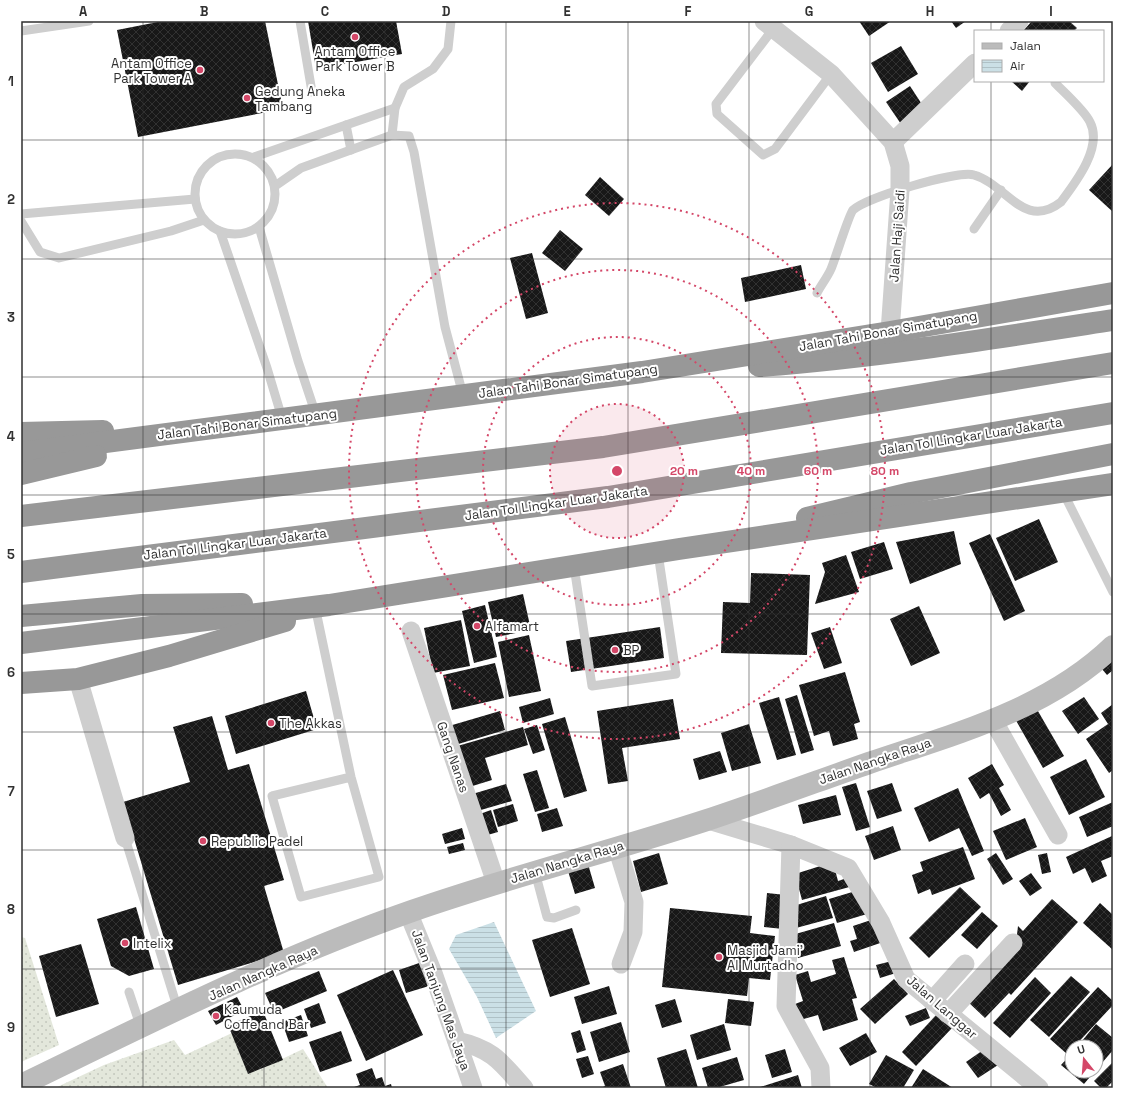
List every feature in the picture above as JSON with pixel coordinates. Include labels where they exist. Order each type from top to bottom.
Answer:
[{"type":"highway","name":"Jalan Tahi Bonar Simatupang","points":[[21,454],[642,372],[890,332],[1113,293]]},
{"type":"highway","points":[[642,372],[804,362],[987,340],[1113,320]]},
{"type":"highway","points":[[21,516],[603,447],[1113,364]]},
{"type":"highway","name":"Jalan Tol Lingkar Luar Jakarta","points":[[21,572],[608,497],[1113,413]]},
{"type":"highway","points":[[21,433],[204,430]]},
{"type":"highway","points":[[21,474],[204,430]]},
{"type":"highway","points":[[679,549],[911,493],[1113,454]]},
{"type":"highway","points":[[21,644],[322,608],[679,549],[1113,484]]},
{"type":"highway","points":[[21,616],[142,604],[322,608]]},
{"type":"highway","points":[[21,683],[78,679],[169,656],[322,608]]},
{"type":"street","points":[[1010,30],[1019,21]]},
{"type":"street","points":[[768,25],[831,74],[893,142],[974,64]]},
{"type":"street","name":"Jalan Haji Saidi","points":[[890,332],[900,190],[900,166],[893,142]]},
{"type":"street","name":"Gang Nanas","points":[[411,631],[496,883]]},
{"type":"street","name":"Jalan Nangka Raya","points":[[21,1085],[274,966],[408,912],[496,883],[708,820],[993,720],[1030,704],[1072,680],[1113,646]]},
{"type":"street","points":[[78,679],[125,838]]},
{"type":"street","points":[[993,720],[1058,834]]},
{"type":"street","name":"Jalan Langgar","points":[[708,820],[790,845],[848,868],[881,923],[906,979],[1039,1088]]},
{"type":"street","points":[[790,845],[786,1006],[820,1068],[821,1088]]},
{"type":"street","points":[[617,847],[634,902],[632,932],[621,964]]},
{"type":"street","name":"Jalan Tanjung Mas Jaya","points":[[408,912],[457,1041],[473,1088]]},
{"type":"street","points":[[948,1014],[1013,944]]},
{"type":"street","points":[[932,1001],[965,964]]},
{"type":"street","points":[[457,1041],[475,1046],[493,1054],[524,1088]]},
{"type":"lane","points":[[21,31],[89,21]]},
{"type":"lane","points":[[300,21],[312,92]]},
{"type":"lane","points":[[392,134],[396,108],[404,87],[433,69],[448,50],[451,21]]},
{"type":"lane","points":[[768,25],[716,104],[717,114],[763,155],[775,149],[831,74]]},
{"type":"lane","points":[[817,293],[831,270],[853,211],[873,199],[900,190],[964,174],[975,175],[1001,190],[1014,203],[1026,209],[1045,211],[1054,208],[1066,196],[1091,153],[1094,132],[1090,121],[1056,83]]},
{"type":"lane","points":[[254,157],[396,108]]},
{"type":"lane","points":[[346,125],[351,150]]},
{"type":"lane","points":[[275,186],[301,168],[392,134],[408,136],[414,152],[445,327],[463,396]]},
{"type":"lane","points":[[236,153],[254,157],[268,169],[275,186],[275,201],[269,215],[259,227],[247,232],[233,234],[220,231],[204,220],[195,198],[195,185],[203,168],[217,157],[236,153]]},
{"type":"lane","points":[[974,229],[1001,190]]},
{"type":"lane","points":[[21,214],[195,198]]},
{"type":"lane","points":[[21,221],[40,252],[59,258],[171,231],[204,220]]},
{"type":"lane","points":[[259,227],[298,361],[316,415]]},
{"type":"lane","points":[[220,231],[267,368],[283,420]]},
{"type":"lane","points":[[1064,492],[1113,592]]},
{"type":"lane","points":[[574,566],[592,686],[676,674],[658,553]]},
{"type":"lane","points":[[322,608],[351,777],[379,877],[302,897],[272,796],[351,777]]},
{"type":"lane","points":[[125,838],[178,1011]]},
{"type":"lane","points":[[535,872],[547,917],[554,918],[576,910]]},
{"type":"lane","points":[[129,992],[141,1028]]},
{"type":"shaded area","points":[[21,937],[25,938],[59,1045],[21,1062]]},
{"type":"shaded area","points":[[232,1033],[259,1070],[303,1049],[328,1088],[55,1088],[104,1065],[174,1040],[185,1055]]},
{"type":"water","points":[[494,922],[536,1011],[496,1038],[477,997],[449,949],[456,935]]},
{"type":"building","name":"Antam Office Park Tower A","points":[[163,21],[265,21],[283,109],[138,137],[117,30]]},
{"type":"building","name":"Antam Office Park Tower B","points":[[308,21],[396,21],[402,54],[316,69]]},
{"type":"building","points":[[859,21],[891,21],[869,36]]},
{"type":"building","points":[[951,21],[966,21],[956,28]]},
{"type":"building","points":[[1032,21],[1069,21],[1077,28],[1075,30],[1024,30]]},
{"type":"building","points":[[901,46],[918,74],[888,92],[871,63]]},
{"type":"building","points":[[1012,82],[1029,82],[1022,91]]},
{"type":"building","points":[[910,86],[925,109],[901,124],[886,102]]},
{"type":"building","points":[[1113,164],[1113,212],[1089,190]]},
{"type":"building","points":[[600,177],[624,199],[609,216],[585,195]]},
{"type":"building","points":[[560,230],[583,249],[565,271],[542,253]]},
{"type":"building","points":[[532,253],[548,313],[526,319],[510,258]]},
{"type":"building","points":[[801,265],[806,289],[745,302],[741,278]]},
{"type":"building","points":[[1039,519],[1058,562],[1015,581],[996,538]]},
{"type":"building","points":[[954,531],[961,564],[910,584],[896,542]]},
{"type":"building","points":[[990,534],[1025,611],[1004,621],[969,543]]},
{"type":"building","points":[[884,542],[893,569],[860,579],[851,552]]},
{"type":"building","points":[[846,555],[859,592],[815,604],[825,572],[822,563]]},
{"type":"building","points":[[751,573],[810,575],[807,655],[721,653],[723,602],[750,603]]},
{"type":"building","points":[[523,594],[531,630],[496,637],[488,602]]},
{"type":"building","name":"Alfamart","points":[[485,605],[497,657],[474,663],[462,611]]},
{"type":"building","points":[[919,606],[940,653],[911,666],[890,619]]},
{"type":"building","points":[[461,620],[470,666],[433,673],[424,628]]},
{"type":"building","name":"BP","points":[[660,627],[664,658],[571,672],[566,641]]},
{"type":"building","points":[[830,627],[842,663],[824,669],[811,633]]},
{"type":"building","points":[[529,635],[541,691],[509,697],[498,642]]},
{"type":"building","points":[[1113,652],[1113,670],[1107,675],[1096,662]]},
{"type":"building","points":[[495,663],[504,698],[452,710],[443,675]]},
{"type":"building","points":[[845,672],[860,722],[854,724],[858,739],[833,746],[829,731],[814,736],[799,685]]},
{"type":"building","name":"The Akkas","points":[[306,691],[317,729],[236,754],[225,716]]},
{"type":"building","points":[[797,695],[814,750],[801,754],[785,699]]},
{"type":"building","points":[[779,697],[796,755],[777,760],[759,703]]},
{"type":"building","points":[[1084,697],[1099,719],[1078,734],[1062,711]]},
{"type":"building","points":[[550,698],[554,714],[523,723],[519,707]]},
{"type":"building","points":[[673,699],[680,739],[622,748],[628,781],[608,784],[597,711]]},
{"type":"building","points":[[1113,704],[1113,770],[1109,773],[1086,739],[1108,724],[1101,713]]},
{"type":"building","points":[[1035,706],[1064,756],[1043,768],[1014,717]]},
{"type":"building","points":[[500,711],[505,730],[455,745],[449,726]]},
{"type":"building","name":"Republic Padel","points":[[212,716],[228,770],[249,764],[284,880],[264,886],[284,953],[178,985],[123,802],[190,782],[173,727]]},
{"type":"building","points":[[565,717],[587,791],[564,798],[542,724]]},
{"type":"building","points":[[749,724],[761,763],[732,771],[721,733]]},
{"type":"building","points":[[537,725],[545,750],[533,754],[524,729]]},
{"type":"building","points":[[523,727],[528,745],[485,758],[492,780],[466,788],[454,747]]},
{"type":"building","points":[[720,751],[727,772],[699,780],[693,759]]},
{"type":"building","points":[[1086,759],[1105,797],[1069,815],[1050,777]]},
{"type":"building","points":[[992,764],[1004,785],[999,788],[1011,810],[1001,816],[989,793],[980,799],[968,778]]},
{"type":"building","points":[[537,770],[549,808],[535,812],[523,774]]},
{"type":"building","points":[[856,783],[870,827],[856,831],[842,787]]},
{"type":"building","points":[[892,783],[902,811],[877,819],[867,791]]},
{"type":"building","points":[[506,784],[512,801],[474,812],[469,795]]},
{"type":"building","points":[[958,788],[984,851],[972,856],[959,828],[929,842],[914,808]]},
{"type":"building","points":[[836,795],[841,815],[803,824],[798,805]]},
{"type":"building","points":[[1113,802],[1113,826],[1087,837],[1079,817]]},
{"type":"building","points":[[513,804],[518,821],[498,827],[493,810]]},
{"type":"building","points":[[557,808],[563,826],[542,832],[537,814]]},
{"type":"building","points":[[491,810],[498,832],[484,836],[477,815]]},
{"type":"building","points":[[1025,818],[1037,847],[1006,860],[993,831]]},
{"type":"building","points":[[893,826],[901,850],[874,860],[865,836]]},
{"type":"building","points":[[462,828],[465,839],[445,844],[442,834]]},
{"type":"building","points":[[1112,836],[1113,856],[1101,861],[1107,876],[1092,883],[1085,868],[1073,874],[1066,857]]},
{"type":"building","points":[[463,843],[465,850],[449,854],[447,847]]},
{"type":"building","points":[[963,847],[975,879],[932,895],[930,889],[918,894],[912,875],[923,871],[920,862]]},
{"type":"building","points":[[659,853],[668,884],[641,892],[633,861]]},
{"type":"building","points":[[996,853],[1013,879],[1003,885],[987,859]]},
{"type":"building","points":[[1047,853],[1051,872],[1042,874],[1038,855]]},
{"type":"building","points":[[833,862],[838,881],[850,877],[853,886],[802,900],[795,874]]},
{"type":"building","points":[[588,864],[595,888],[575,894],[568,871]]},
{"type":"building","points":[[1031,873],[1042,888],[1030,896],[1019,881]]},
{"type":"building","points":[[960,887],[981,907],[929,958],[909,938]]},
{"type":"building","points":[[859,890],[867,914],[837,923],[829,899]]},
{"type":"building","points":[[767,893],[786,895],[783,929],[764,927]]},
{"type":"building","points":[[826,896],[833,918],[796,928],[790,907]]},
{"type":"building","points":[[1052,899],[1078,922],[1011,995],[1009,993],[985,1018],[966,1000],[1016,943],[1018,926],[1023,931]]},
{"type":"building","points":[[1100,903],[1113,915],[1113,950],[1083,923]]},
{"type":"building","name":"Intelix","points":[[136,907],[154,969],[129,976],[111,966],[97,919]]},
{"type":"building","name":"Masjid Jami' Al Murtadho","points":[[670,908],[752,916],[750,933],[775,936],[770,980],[749,978],[747,996],[662,987]]},
{"type":"building","points":[[982,912],[998,926],[977,949],[961,935]]},
{"type":"building","points":[[874,919],[886,941],[854,952],[850,941],[857,939],[853,926]]},
{"type":"building","points":[[834,923],[841,946],[798,958],[792,935]]},
{"type":"building","points":[[572,928],[590,984],[550,997],[532,940]]},
{"type":"building","points":[[81,944],[99,1004],[56,1017],[39,956]]},
{"type":"building","points":[[844,957],[857,998],[852,999],[858,1020],[823,1031],[818,1015],[800,1020],[795,1004],[803,1001],[795,975],[808,971],[811,982],[836,974],[832,960]]},
{"type":"building","points":[[892,961],[896,973],[880,978],[876,965]]},
{"type":"building","points":[[422,962],[429,986],[406,993],[399,970]]},
{"type":"building","points":[[393,970],[423,1035],[366,1061],[337,995]]},
{"type":"building","points":[[319,971],[327,991],[274,1013],[265,993]]},
{"type":"building","points":[[1071,976],[1090,992],[1049,1037],[1030,1020]]},
{"type":"building","points":[[1035,977],[1051,993],[1010,1038],[993,1023]]},
{"type":"building","points":[[894,979],[908,994],[875,1024],[860,1009]]},
{"type":"building","points":[[609,986],[617,1014],[582,1024],[574,997]]},
{"type":"building","points":[[1098,987],[1113,1001],[1113,1005],[1081,1039],[1064,1039],[1064,1051],[1050,1039]]},
{"type":"building","points":[[237,997],[244,1010],[216,1025],[208,1011]]},
{"type":"building","points":[[675,999],[682,1022],[662,1028],[655,1005]]},
{"type":"building","points":[[728,999],[754,1002],[751,1026],[725,1023]]},
{"type":"building","points":[[319,1003],[326,1023],[311,1028],[304,1009]]},
{"type":"building","points":[[926,1008],[930,1018],[910,1026],[905,1016]]},
{"type":"building","points":[[263,1011],[283,1060],[248,1074],[228,1025]]},
{"type":"building","points":[[937,1014],[952,1028],[916,1066],[902,1052]]},
{"type":"building","points":[[301,1015],[308,1036],[289,1042],[282,1022]]},
{"type":"building","points":[[621,1022],[630,1052],[599,1062],[590,1032]]},
{"type":"building","points":[[724,1024],[731,1050],[697,1060],[690,1035]]},
{"type":"building","points":[[1096,1024],[1113,1038],[1113,1050],[1104,1061],[1104,1039],[1084,1039]]},
{"type":"building","points":[[580,1030],[586,1050],[577,1053],[571,1033]]},
{"type":"building","points":[[341,1031],[352,1061],[320,1072],[309,1042]]},
{"type":"building","points":[[866,1033],[877,1052],[850,1066],[839,1048]]},
{"type":"building","points":[[986,1048],[998,1065],[978,1078],[966,1062]]},
{"type":"building","points":[[686,1049],[698,1088],[666,1088],[657,1058]]},
{"type":"building","points":[[785,1049],[792,1072],[772,1078],[765,1055]]},
{"type":"building","points":[[886,1055],[914,1070],[903,1088],[877,1088],[869,1084]]},
{"type":"building","points":[[588,1056],[594,1074],[582,1078],[576,1059]]},
{"type":"building","points":[[737,1057],[744,1080],[716,1088],[708,1088],[702,1068]]},
{"type":"building","points":[[1113,1062],[1113,1081],[1106,1088],[1101,1088],[1094,1081],[1096,1079],[1104,1079],[1104,1071]]},
{"type":"building","points":[[623,1064],[631,1088],[601,1088],[605,1086],[600,1072]]},
{"type":"building","points":[[372,1068],[376,1079],[382,1077],[385,1086],[391,1084],[392,1088],[351,1088],[360,1085],[356,1074]]},
{"type":"building","points":[[923,1069],[953,1088],[911,1088]]},
{"type":"building","points":[[798,1075],[802,1088],[757,1088]]},
{"type":"building","points":[[1078,1079],[1088,1079],[1084,1084]]},
{"type":"place","name":"Antam Office Park Tower B","points":[[355,37]]},
{"type":"place","name":"Antam Office Park Tower A","points":[[200,70]]},
{"type":"place","name":"Gedung Aneka Tambang","points":[[247,98]]},
{"type":"place","name":"Alfamart","points":[[477,626]]},
{"type":"place","name":"BP","points":[[615,650]]},
{"type":"place","name":"The Akkas","points":[[271,723]]},
{"type":"place","name":"Republic Padel","points":[[203,841]]},
{"type":"place","name":"Intelix","points":[[125,943]]},
{"type":"place","name":"Masjid Jami' Al Murtadho","points":[[719,957]]},
{"type":"place","name":"Kaumuda Coffe and Bar","points":[[216,1016]]}]
